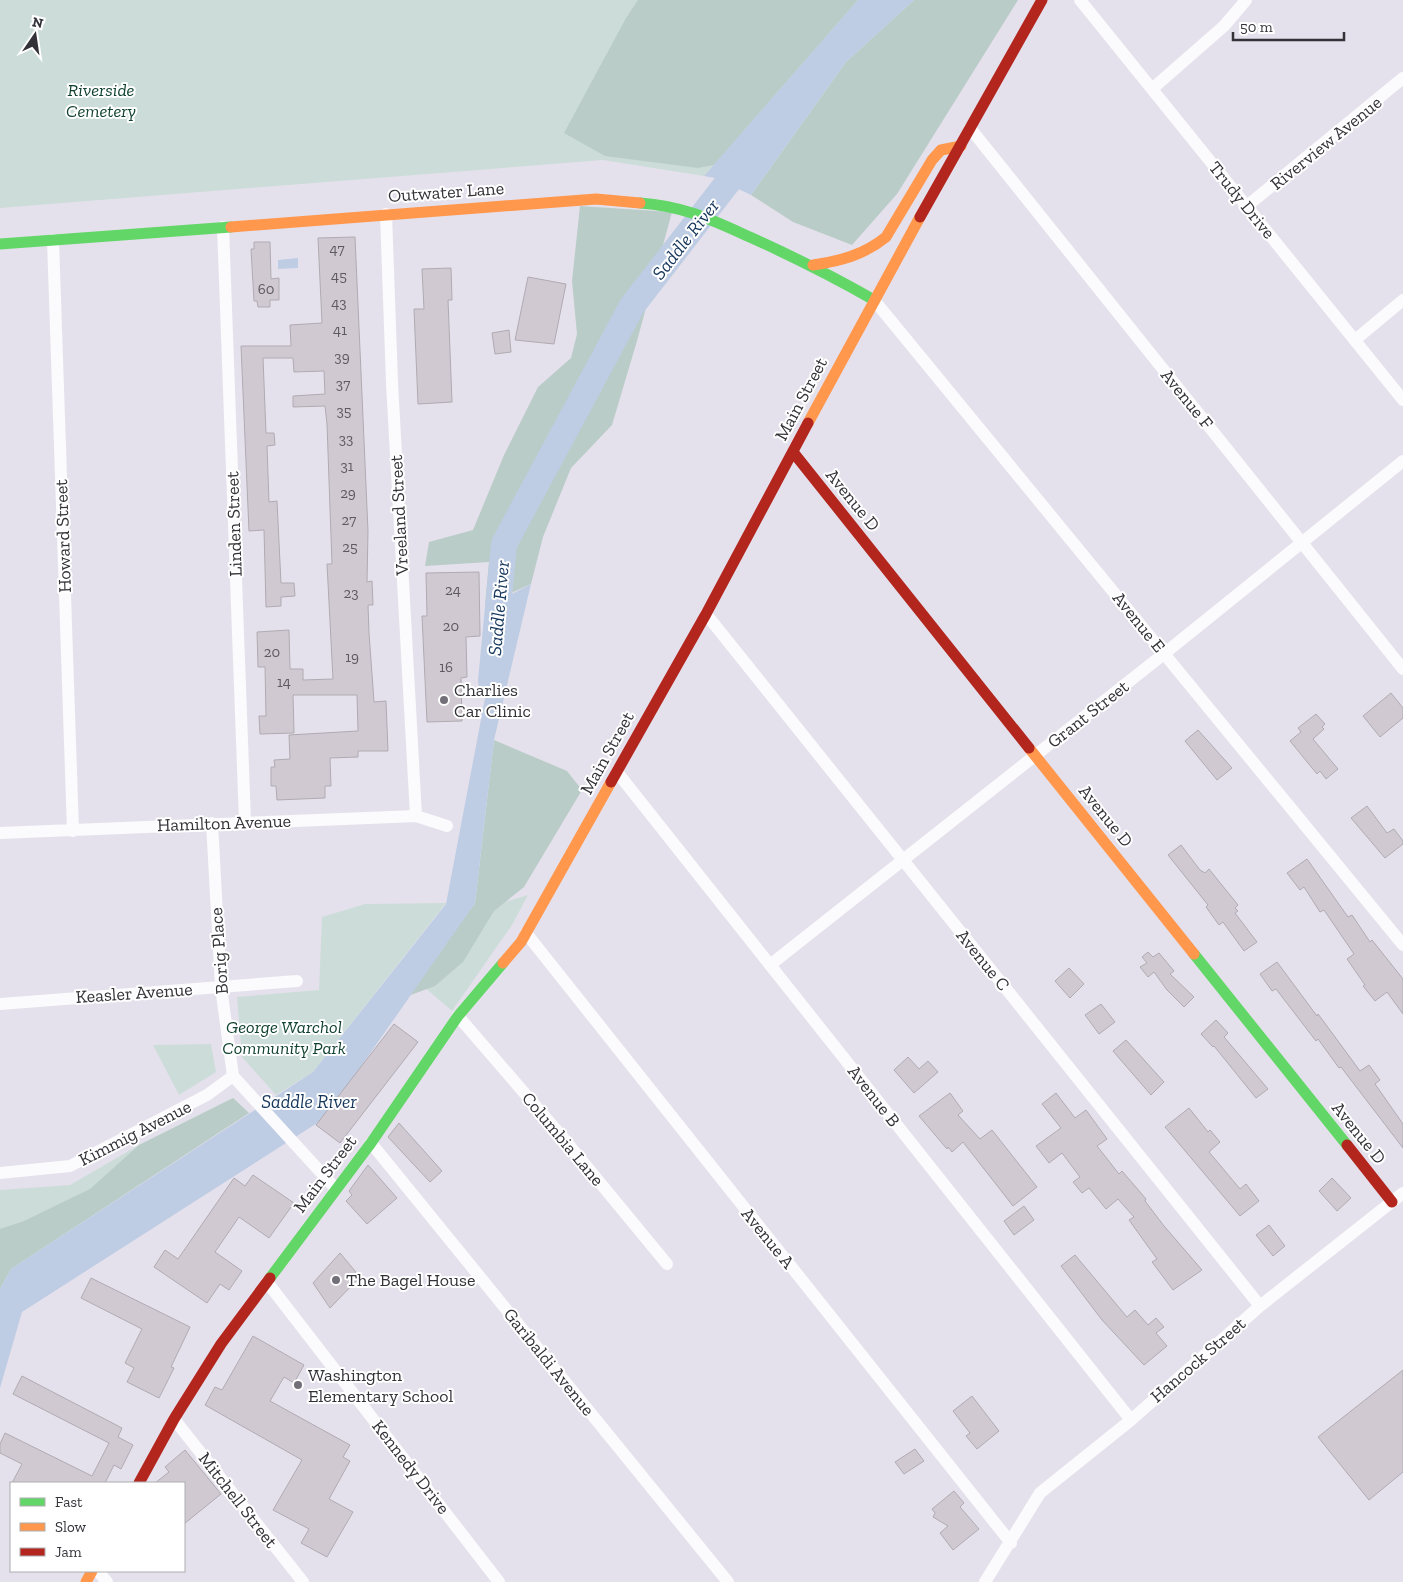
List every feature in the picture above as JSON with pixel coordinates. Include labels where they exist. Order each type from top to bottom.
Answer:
[{"type":"street","name":"Main Street","points":[[140,1482],[174,1419],[221,1344],[371,1143],[458,1016],[521,942],[706,614],[874,300],[1042,0]]},
{"type":"street","name":"Trudy Drive","points":[[1080,0],[1403,400]]},
{"type":"street","points":[[1152,89],[1224,26],[1246,0]]},
{"type":"street","name":"Riverview Avenue","points":[[1247,206],[1403,78]]},
{"type":"street","name":"Avenue F","points":[[970,128],[1403,669]]},
{"type":"street","points":[[813,266],[847,259],[871,251],[886,237],[932,160],[941,150],[960,146]]},
{"type":"street","name":"Outwater Lane","points":[[0,244],[596,199],[668,205],[704,216],[813,266],[874,300]]},
{"type":"street","name":"Vreeland Street","points":[[386,214],[392,383],[416,816]]},
{"type":"street","name":"Linden Street","points":[[223,227],[245,822]]},
{"type":"street","name":"Howard Street","points":[[53,240],[73,831]]},
{"type":"street","name":"Avenue E","points":[[874,300],[1403,944]]},
{"type":"street","points":[[1355,340],[1403,300]]},
{"type":"street","name":"Avenue D","points":[[792,452],[1392,1202]]},
{"type":"street","name":"Grant Street","points":[[770,965],[1036,756],[1403,461]]},
{"type":"street","name":"Avenue C","points":[[706,614],[1260,1306]]},
{"type":"street","name":"Avenue B","points":[[617,772],[1131,1420]]},
{"type":"street","name":"Hamilton Avenue","points":[[0,834],[212,823],[416,816],[447,826]]},
{"type":"street","name":"Borig Place","points":[[212,823],[221,987],[233,1076]]},
{"type":"street","name":"Avenue A","points":[[526,933],[1011,1543]]},
{"type":"street","name":"Keasler Avenue","points":[[0,1004],[297,981]]},
{"type":"street","name":"Columbia Lane","points":[[458,1016],[564,1139],[667,1264]]},
{"type":"street","points":[[233,1076],[336,1189]]},
{"type":"street","name":"Kimmig Avenue","points":[[0,1172],[70,1166],[207,1095],[233,1076]]},
{"type":"street","name":"Garibaldi Avenue","points":[[371,1143],[728,1582]]},
{"type":"street","name":"Hancock Street","points":[[985,1582],[1011,1543],[1040,1493],[1131,1420],[1260,1306],[1403,1193]]},
{"type":"street","name":"Kennedy Drive","points":[[267,1282],[499,1582]]},
{"type":"street","name":"Mitchell Street","points":[[174,1419],[303,1582]]},
{"type":"street","points":[[99,1572],[107,1582]]},
{"type":"green space","name":"Riverside Cemetery","points":[[0,0],[858,0],[704,176],[603,160],[0,208]]},
{"type":"green space","points":[[528,895],[512,925],[452,1011],[423,986],[491,906]]},
{"type":"green space","name":"George Warchol Community Park","points":[[446,903],[313,1072],[276,1095],[242,1057],[237,997],[319,990],[322,917],[365,904]]},
{"type":"green space","points":[[211,1044],[216,1072],[179,1095],[153,1045]]},
{"type":"green space","points":[[233,1098],[249,1113],[0,1270],[0,1190],[70,1185],[139,1145]]},
{"type":"shaded area","points":[[638,0],[858,0],[714,165],[698,168],[605,156],[564,133],[626,18]]},
{"type":"shaded area","points":[[914,0],[1018,0],[897,194],[852,245],[793,222],[751,195],[846,62]]},
{"type":"shaded area","points":[[580,206],[672,212],[612,425],[571,468],[543,537],[531,584],[485,605],[489,562],[425,566],[429,542],[473,530],[504,455],[538,387],[571,358],[577,334],[572,281]]},
{"type":"shaded area","points":[[494,740],[567,771],[582,790],[524,887],[494,911],[463,962],[435,986],[408,996],[475,903]]},
{"type":"shaded area","points":[[233,1098],[249,1113],[11,1269],[0,1289],[0,1229],[24,1221],[90,1189],[139,1145]]},
{"type":"water","name":"Saddle River","points":[[858,0],[914,0],[846,62],[751,195],[715,178],[704,176]]},
{"type":"water","points":[[298,258],[298,268],[278,269],[278,260]]},
{"type":"water","name":"Saddle River","points":[[531,584],[494,740],[475,903],[325,1118],[22,1312],[0,1388],[0,1289],[11,1269],[313,1072],[446,904],[504,598]]},
{"type":"building","points":[[355,237],[368,531],[367,582],[372,581],[373,605],[368,605],[369,633],[374,702],[386,701],[388,751],[358,751],[358,757],[330,758],[331,786],[325,786],[325,798],[277,800],[276,786],[271,786],[271,767],[275,767],[274,760],[290,759],[289,735],[358,731],[357,695],[293,695],[294,733],[260,734],[259,716],[266,716],[265,667],[258,667],[257,632],[289,630],[290,669],[303,669],[303,680],[333,679],[327,564],[332,564],[327,424],[325,406],[293,407],[293,396],[325,394],[324,371],[294,372],[293,358],[263,358],[266,433],[274,433],[275,445],[267,446],[269,502],[277,501],[281,583],[294,583],[295,596],[281,597],[281,606],[266,607],[264,530],[249,531],[241,346],[291,346],[290,325],[322,323],[318,238]]},
{"type":"building","points":[[254,242],[270,242],[271,279],[279,278],[279,300],[270,300],[270,307],[258,307],[257,301],[254,301],[251,249],[254,249]]},
{"type":"building","points":[[451,268],[452,300],[448,300],[452,402],[418,404],[414,309],[424,309],[422,269]]},
{"type":"building","points":[[528,277],[566,284],[554,344],[515,340]]},
{"type":"building","points":[[509,330],[511,352],[495,354],[492,333]]},
{"type":"building","points":[[479,572],[480,636],[466,637],[467,677],[461,678],[462,721],[427,722],[422,616],[427,616],[426,573]]},
{"type":"building","points":[[1391,693],[1403,708],[1403,718],[1380,737],[1363,716]]},
{"type":"building","points":[[1316,714],[1325,724],[1322,727],[1324,729],[1313,739],[1338,769],[1326,779],[1320,771],[1317,774],[1290,741],[1301,732],[1298,728]]},
{"type":"building","points":[[1198,730],[1232,768],[1217,780],[1185,741]]},
{"type":"building","points":[[1367,806],[1387,833],[1394,829],[1403,841],[1403,844],[1385,858],[1351,818]]},
{"type":"building","points":[[1181,845],[1200,870],[1205,873],[1209,869],[1238,905],[1235,908],[1238,911],[1235,913],[1257,942],[1244,951],[1223,922],[1219,925],[1206,907],[1208,905],[1168,855]]},
{"type":"building","points":[[1307,859],[1348,917],[1352,915],[1370,942],[1372,940],[1403,979],[1403,1014],[1387,992],[1375,1001],[1363,986],[1365,985],[1347,959],[1354,954],[1324,910],[1320,912],[1304,887],[1300,890],[1287,873]]},
{"type":"building","points":[[1148,952],[1153,957],[1159,953],[1174,971],[1170,974],[1194,997],[1184,1007],[1167,990],[1154,972],[1148,977],[1140,967],[1147,963],[1142,957]]},
{"type":"building","points":[[1277,962],[1360,1071],[1369,1065],[1380,1080],[1375,1084],[1403,1124],[1403,1148],[1318,1039],[1316,1041],[1276,989],[1272,991],[1260,974]]},
{"type":"building","points":[[1069,968],[1084,984],[1070,998],[1055,981]]},
{"type":"building","points":[[1101,1004],[1115,1022],[1099,1034],[1085,1015]]},
{"type":"building","points":[[1216,1020],[1228,1033],[1224,1037],[1268,1089],[1256,1098],[1214,1046],[1201,1034]]},
{"type":"building","points":[[394,1024],[418,1042],[340,1143],[316,1125]]},
{"type":"building","points":[[1126,1040],[1164,1082],[1151,1095],[1113,1051]]},
{"type":"building","points":[[908,1057],[919,1069],[928,1061],[938,1072],[914,1093],[894,1070]]},
{"type":"building","points":[[950,1093],[963,1111],[958,1115],[980,1139],[992,1130],[1037,1187],[1013,1206],[963,1142],[952,1152],[948,1147],[947,1149],[919,1116]]},
{"type":"building","points":[[1056,1093],[1075,1118],[1086,1110],[1107,1139],[1097,1146],[1119,1174],[1122,1171],[1146,1199],[1145,1201],[1164,1226],[1202,1270],[1173,1290],[1152,1262],[1157,1259],[1129,1220],[1134,1217],[1118,1199],[1106,1209],[1089,1188],[1082,1193],[1073,1182],[1080,1177],[1062,1153],[1049,1163],[1036,1146],[1061,1128],[1042,1104]]},
{"type":"building","points":[[1189,1108],[1208,1132],[1210,1130],[1220,1142],[1209,1152],[1240,1189],[1246,1184],[1259,1201],[1240,1216],[1165,1127]]},
{"type":"building","points":[[399,1123],[442,1171],[430,1182],[388,1137]]},
{"type":"building","points":[[368,1165],[397,1198],[367,1224],[346,1201],[352,1195],[349,1191]]},
{"type":"building","points":[[253,1175],[294,1203],[269,1238],[239,1217],[215,1252],[242,1271],[229,1290],[220,1284],[207,1303],[154,1267],[165,1250],[178,1259],[234,1178],[245,1186]]},
{"type":"building","points":[[1332,1178],[1351,1198],[1337,1211],[1319,1191]]},
{"type":"building","points":[[1024,1206],[1034,1220],[1014,1235],[1004,1221]]},
{"type":"building","points":[[1269,1225],[1285,1246],[1273,1256],[1256,1235]]},
{"type":"building","name":"The Bagel House","points":[[340,1253],[360,1277],[330,1308],[313,1283]]},
{"type":"building","points":[[1075,1255],[1127,1317],[1135,1310],[1148,1325],[1156,1318],[1164,1327],[1156,1333],[1167,1346],[1144,1365],[1102,1320],[1061,1266]]},
{"type":"building","points":[[91,1278],[190,1327],[171,1367],[174,1368],[159,1398],[127,1382],[134,1368],[125,1363],[142,1329],[81,1298]]},
{"type":"building","points":[[253,1336],[304,1365],[294,1383],[284,1377],[270,1401],[350,1445],[343,1457],[350,1461],[329,1499],[353,1512],[327,1557],[301,1543],[309,1529],[273,1510],[302,1460],[205,1405],[215,1387],[222,1390]]},
{"type":"building","points":[[1403,1370],[1403,1472],[1369,1500],[1318,1437]]},
{"type":"building","points":[[22,1376],[122,1428],[118,1437],[133,1445],[121,1469],[114,1465],[106,1482],[13,1482],[22,1464],[0,1453],[0,1444],[5,1433],[92,1476],[109,1443],[13,1394]]},
{"type":"building","points":[[972,1396],[999,1431],[977,1449],[966,1436],[970,1433],[953,1411]]},
{"type":"building","points":[[915,1449],[924,1461],[904,1474],[895,1462]]},
{"type":"building","points":[[185,1450],[221,1494],[185,1523],[185,1482],[156,1482],[169,1472],[165,1467]]},
{"type":"building","points":[[954,1491],[964,1503],[960,1507],[979,1529],[953,1550],[940,1533],[948,1526],[933,1517],[935,1513],[932,1509]]},
{"type":"waterway","name":"Saddle River","points":[[491,681],[504,544],[632,306],[749,155]]},
{"type":"traffic: fast","points":[[640,203],[670,207],[711,220],[799,260],[874,300]]},
{"type":"traffic: fast","points":[[0,244],[231,227]]},
{"type":"traffic: fast","points":[[1194,954],[1347,1145]]},
{"type":"traffic: fast","points":[[270,1278],[371,1143],[458,1016],[503,963]]},
{"type":"traffic: slow","points":[[813,265],[860,253],[886,237],[932,160],[941,150],[961,146]]},
{"type":"traffic: slow","points":[[231,227],[596,199],[640,203]]},
{"type":"traffic: slow","points":[[808,423],[920,217]]},
{"type":"traffic: slow","points":[[1029,748],[1194,954]]},
{"type":"traffic: slow","points":[[503,963],[521,942],[611,782]]},
{"type":"traffic: slow","points":[[86,1582],[91,1572]]},
{"type":"traffic: jam","points":[[920,217],[1042,0]]},
{"type":"traffic: jam","points":[[611,782],[706,614],[808,423]]},
{"type":"traffic: jam","points":[[793,452],[1029,748]]},
{"type":"traffic: jam","points":[[1347,1145],[1392,1202]]},
{"type":"traffic: jam","points":[[140,1482],[174,1419],[221,1344],[270,1278]]},
{"type":"place","name":"Charlies Car Clinic","points":[[444,700]]},
{"type":"place","name":"The Bagel House","points":[[336,1280]]},
{"type":"place","name":"Washington Elementary School","points":[[298,1385]]}]
